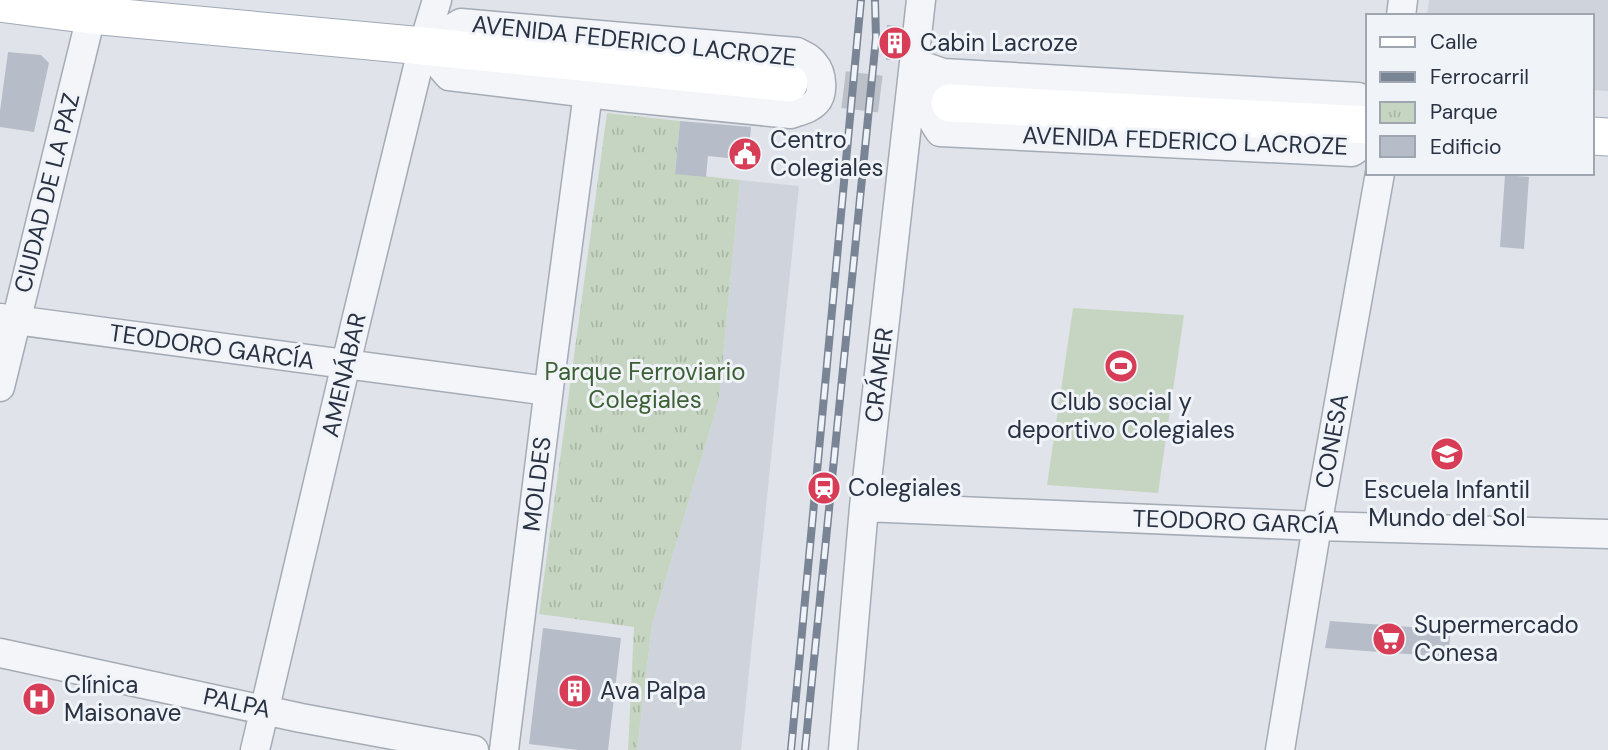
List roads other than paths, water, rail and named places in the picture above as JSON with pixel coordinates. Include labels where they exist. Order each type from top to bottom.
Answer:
[{"type":"main road","name":"AVENIDA FEDERICO LACROZE","points":[[0,3],[93,8],[423,46],[789,83]]},
{"type":"main road","name":"AVENIDA FEDERICO LACROZE","points":[[946,88],[1366,125]]},
{"type":"street","name":"AMENÁBAR","points":[[255,750],[423,46],[437,0]]},
{"type":"street","name":"CRÁMER","points":[[843,750],[864,507],[921,0]]},
{"type":"street","name":"CIUDAD DE LA PAZ","points":[[0,387],[8,319],[93,8]]},
{"type":"street","name":"AVENIDA FEDERICO LACROZE","points":[[461,23],[797,52],[809,58],[817,67],[821,82],[820,97],[816,104],[806,110],[791,114],[449,76],[423,46],[461,23]]},
{"type":"street","name":"AVENIDA FEDERICO LACROZE","points":[[915,60],[946,88]]},
{"type":"street","name":"AVENIDA FEDERICO LACROZE","points":[[1366,105],[1357,97],[946,88],[934,82],[927,99],[928,113],[940,132],[1352,152],[1366,142]]},
{"type":"street","name":"MOLDES","points":[[504,750],[588,93]]},
{"type":"street","name":"CONESA","points":[[1280,750],[1380,175]]},
{"type":"street","name":"TEODORO GARCÍA","points":[[8,319],[548,391]]},
{"type":"street","name":"TEODORO GARCÍA","points":[[864,507],[1317,526],[1608,534]]},
{"type":"street","name":"PALPA","points":[[0,653],[474,750]]},
{"type":"tunnel","points":[[789,83],[944,102]]},
{"type":"railway","points":[[791,750],[861,0]]},
{"type":"railway","points":[[805,750],[876,38],[875,0]]},
{"type":"place","name":"Cabin Lacroze","points":[[895,43]]},
{"type":"place","name":"Centro Colegiales","points":[[745,154]]},
{"type":"place","name":"Club social y deportivo Colegiales","points":[[1121,366]]},
{"type":"place","name":"Escuela Infantil Mundo del Sol","points":[[1447,454]]},
{"type":"place","name":"Colegiales","points":[[824,488]]},
{"type":"place","name":"Supermercado Conesa","points":[[1389,639]]},
{"type":"place","name":"Ava Palpa","points":[[575,691]]},
{"type":"place","name":"Clínica Maisonave","points":[[39,699]]},
{"type":"park label","name":"Parque Ferroviario Colegiales","points":[[645,386]]}]
